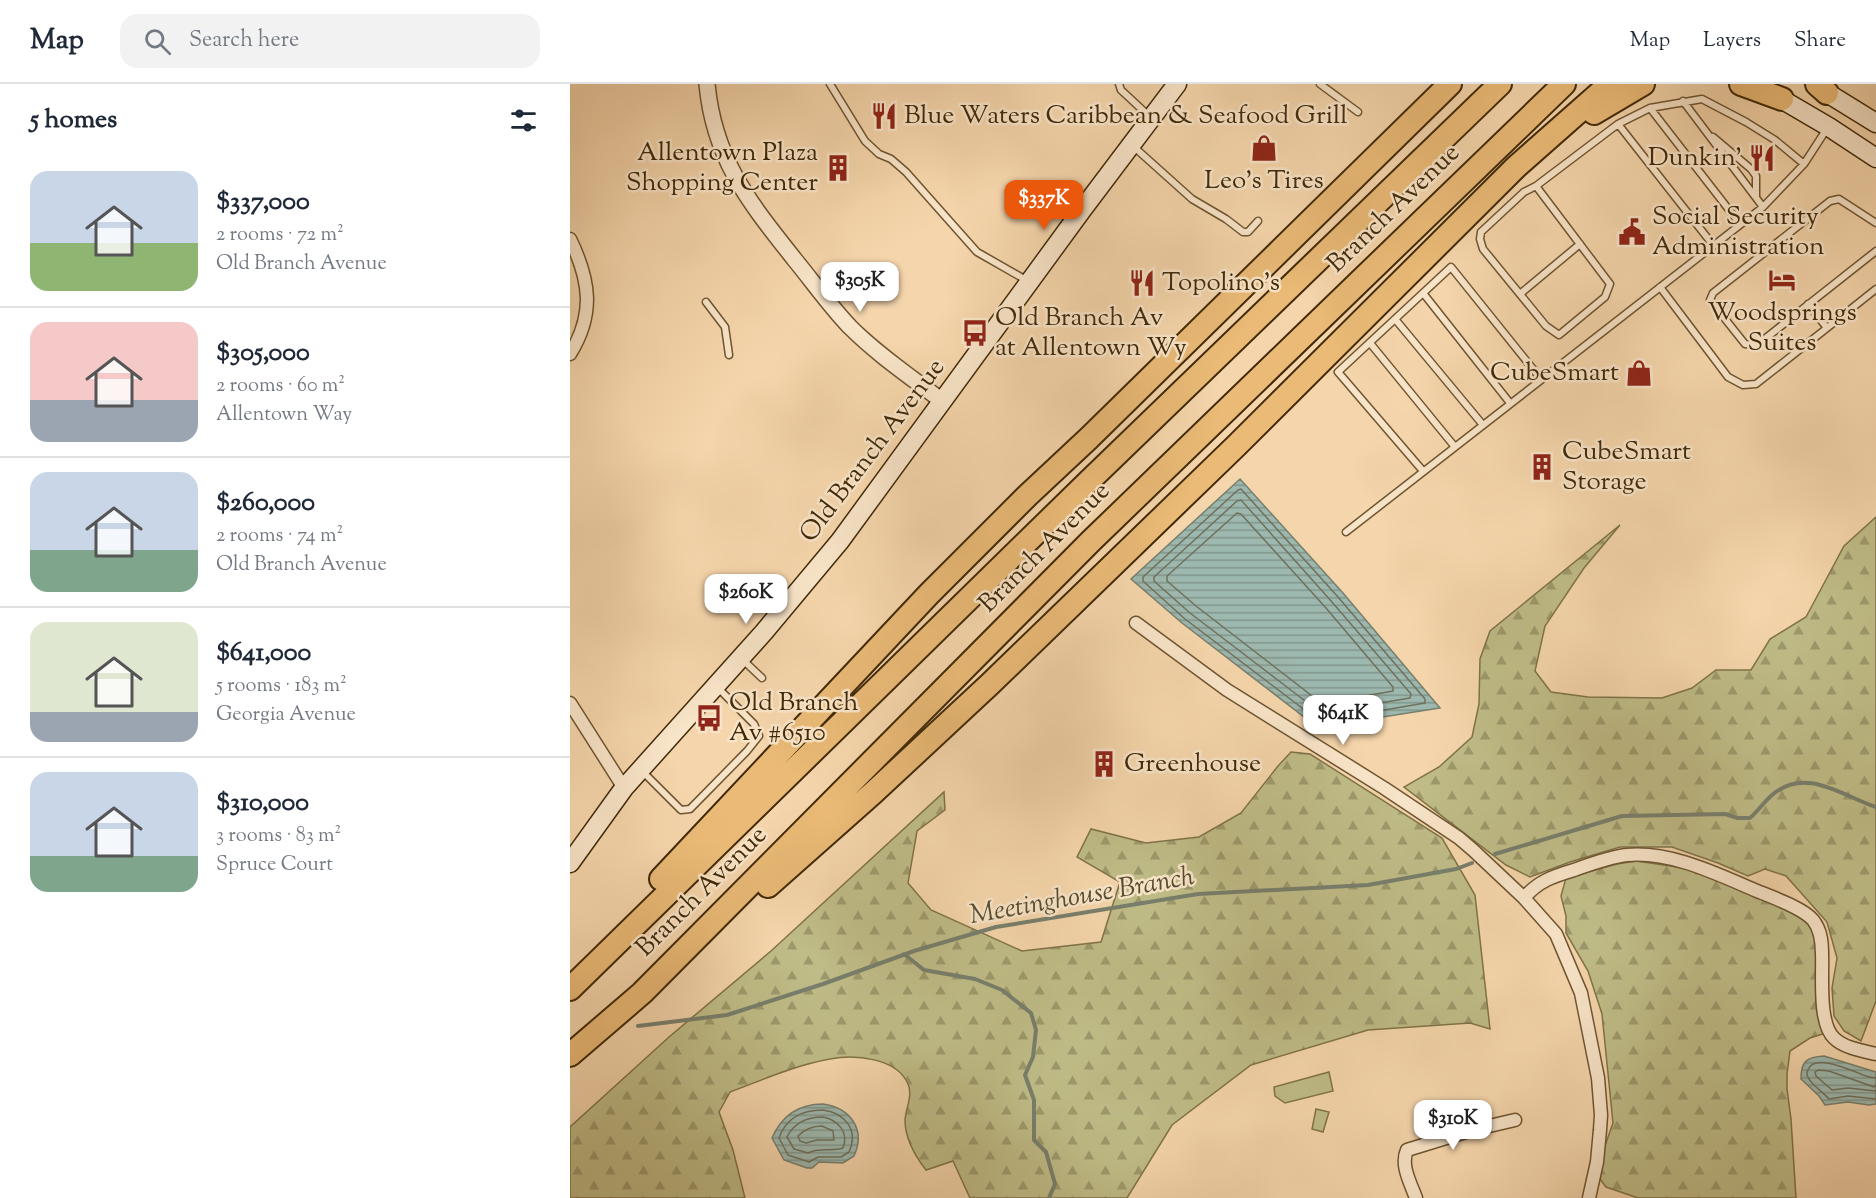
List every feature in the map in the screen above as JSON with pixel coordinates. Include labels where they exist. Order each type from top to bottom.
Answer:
[{"type":"highway","points":[[598,961],[637,905],[894,630],[1027,496],[1450,84]]},
{"type":"highway","name":"Branch Avenue","points":[[570,989],[1088,482],[1500,84]]},
{"type":"highway","name":"Branch Avenue","points":[[570,1055],[642,993],[1090,541],[1564,84]]},
{"type":"highway","points":[[642,993],[657,986],[866,800],[973,700],[1237,445],[1488,195],[1550,136],[1610,84]]},
{"type":"highway","points":[[1488,195],[1571,129],[1643,84]]},
{"type":"highway","points":[[1741,84],[1782,99]]},
{"type":"main road","name":"Old Branch Avenue","points":[[570,863],[624,788],[741,658],[840,541],[1177,84]]},
{"type":"main road","points":[[1754,84],[1829,127],[1876,158]]},
{"type":"main road","points":[[1819,87],[1876,123]]},
{"type":"street","points":[[706,84],[710,108],[726,160],[754,208],[850,327],[942,401]]},
{"type":"street","points":[[570,239],[584,274],[587,312],[576,344],[570,354]]},
{"type":"street","points":[[1136,623],[1227,690],[1384,788],[1458,838],[1524,898],[1556,934],[1576,978],[1585,1006],[1598,1078],[1601,1115],[1597,1162],[1589,1198]]},
{"type":"street","points":[[570,703],[624,788]]},
{"type":"street","points":[[1524,898],[1532,889],[1552,877],[1615,857],[1640,855],[1688,864],[1768,896],[1804,912],[1818,929],[1822,944],[1824,1019],[1830,1033],[1844,1044],[1876,1054]]},
{"type":"street","points":[[1416,1198],[1405,1166],[1404,1159],[1407,1150],[1515,1120]]},
{"type":"lane","points":[[830,84],[865,141],[879,154],[891,159],[906,172],[977,252],[1029,282]]},
{"type":"lane","points":[[1119,84],[1121,90],[1151,118]]},
{"type":"lane","points":[[1320,84],[1358,112]]},
{"type":"lane","points":[[1536,186],[1610,284],[1605,297],[1559,334],[1546,326],[1483,249],[1480,239],[1481,232],[1524,192],[1536,186],[1618,124],[1650,108],[1702,99],[1775,140],[1804,164]]},
{"type":"lane","points":[[1683,101],[1763,207]]},
{"type":"lane","points":[[1650,108],[1740,224]]},
{"type":"lane","points":[[1618,124],[1713,245]]},
{"type":"lane","points":[[1346,532],[1763,207],[1804,164],[1829,127]]},
{"type":"lane","points":[[1707,133],[1726,146],[1751,169],[1756,176],[1756,196]]},
{"type":"lane","points":[[1131,145],[1192,199],[1243,232],[1248,231],[1258,220]]},
{"type":"lane","points":[[1876,223],[1839,199],[1830,201],[1713,293],[1710,300],[1745,344],[1757,345],[1876,251]]},
{"type":"lane","points":[[1520,294],[1580,244]]},
{"type":"lane","points":[[1423,471],[1338,372],[1451,267],[1541,379]]},
{"type":"lane","points":[[1660,287],[1728,377],[1743,385],[1756,384],[1876,289]]},
{"type":"lane","points":[[1423,293],[1510,403]]},
{"type":"lane","points":[[706,302],[725,327],[729,355]]},
{"type":"lane","points":[[1808,304],[1827,328]]},
{"type":"lane","points":[[1395,320],[1483,425]]},
{"type":"lane","points":[[1370,343],[1455,447]]},
{"type":"lane","points":[[741,658],[762,678]]},
{"type":"lane","points":[[641,769],[681,810],[690,809],[747,751],[759,736],[754,724],[716,686]]},
{"type":"green space","points":[[1876,517],[1876,1001],[1861,1041],[1844,1031],[1834,1016],[1832,988],[1837,958],[1827,922],[1786,876],[1765,869],[1748,876],[1672,847],[1620,847],[1530,877],[1506,865],[1404,787],[1439,767],[1472,737],[1479,704],[1480,659],[1490,631],[1620,525],[1584,568],[1545,626],[1535,671],[1551,692],[1588,697],[1662,698],[1692,688],[1716,670],[1751,670],[1770,639],[1806,617],[1844,546]]},
{"type":"green space","points":[[1291,752],[1310,754],[1442,838],[1475,895],[1490,1029],[1470,1023],[1368,1030],[1251,1065],[1172,1125],[1127,1198],[970,1198],[953,1161],[926,1170],[915,1153],[905,1127],[910,1093],[903,1075],[885,1063],[851,1057],[805,1065],[730,1092],[719,1112],[733,1150],[745,1198],[570,1198],[570,1127],[669,1037],[771,951],[944,792],[945,810],[917,831],[908,883],[931,910],[1022,951],[1101,942],[1120,882],[1077,857],[1091,829],[1146,843],[1199,837],[1241,813]]},
{"type":"green space","points":[[1636,861],[1685,868],[1751,893],[1799,915],[1815,929],[1826,1033],[1810,1038],[1790,1051],[1787,1089],[1796,1198],[1638,1198],[1606,1187],[1600,1179],[1605,1146],[1613,1123],[1602,1014],[1588,971],[1566,933],[1566,916],[1561,896],[1566,878]]},
{"type":"green space","points":[[1329,1072],[1333,1091],[1285,1103],[1275,1096],[1274,1087]]},
{"type":"green space","points":[[1316,1109],[1329,1112],[1323,1132],[1312,1129]]},
{"type":"water","points":[[1240,479],[1343,593],[1440,708],[1338,724],[1308,720],[1182,623],[1131,579]]},
{"type":"water","points":[[1824,1056],[1876,1072],[1876,1104],[1848,1102],[1825,1105],[1801,1079],[1802,1068],[1806,1061],[1813,1057]]},
{"type":"water","points":[[823,1104],[841,1110],[853,1122],[858,1137],[854,1156],[843,1163],[819,1162],[812,1168],[784,1160],[772,1138],[776,1130],[792,1112],[806,1106]]},
{"type":"waterway","name":"Meetinghouse Branch","points":[[1495,854],[1622,816],[1725,814],[1738,818],[1750,818],[1772,795],[1785,787],[1798,783],[1824,786],[1876,807]]},
{"type":"waterway","name":"Meetinghouse Branch","points":[[638,1026],[727,1015],[914,951],[996,927],[1198,894],[1368,885],[1456,869],[1472,863]]},
{"type":"waterway","points":[[904,954],[924,970],[975,979],[1002,990],[1031,1013],[1036,1030],[1033,1057],[1025,1075],[1034,1100],[1034,1140],[1046,1152],[1055,1184],[1049,1198]]},
{"type":"place","name":"Blue Waters Caribbean & Seafood Grill","points":[[884,116]]},
{"type":"place","name":"Leo's Tires","points":[[1264,148]]},
{"type":"place","name":"Dunkin'","points":[[1762,158]]},
{"type":"place","name":"Allentown Plaza Shopping Center","points":[[838,168]]},
{"type":"place","name":"Social Security Administration","points":[[1632,232]]},
{"type":"place","name":"Woodsprings Suites","points":[[1782,280]]},
{"type":"place","name":"Topolino's","points":[[1142,283]]},
{"type":"place","name":"Old Branch Av at Allentown Wy","points":[[975,333]]},
{"type":"place","name":"CubeSmart","points":[[1639,373]]},
{"type":"place","name":"CubeSmart Storage","points":[[1542,467]]},
{"type":"place","name":"Old Branch Av #6510","points":[[709,718]]},
{"type":"place","name":"Greenhouse","points":[[1104,764]]}]
